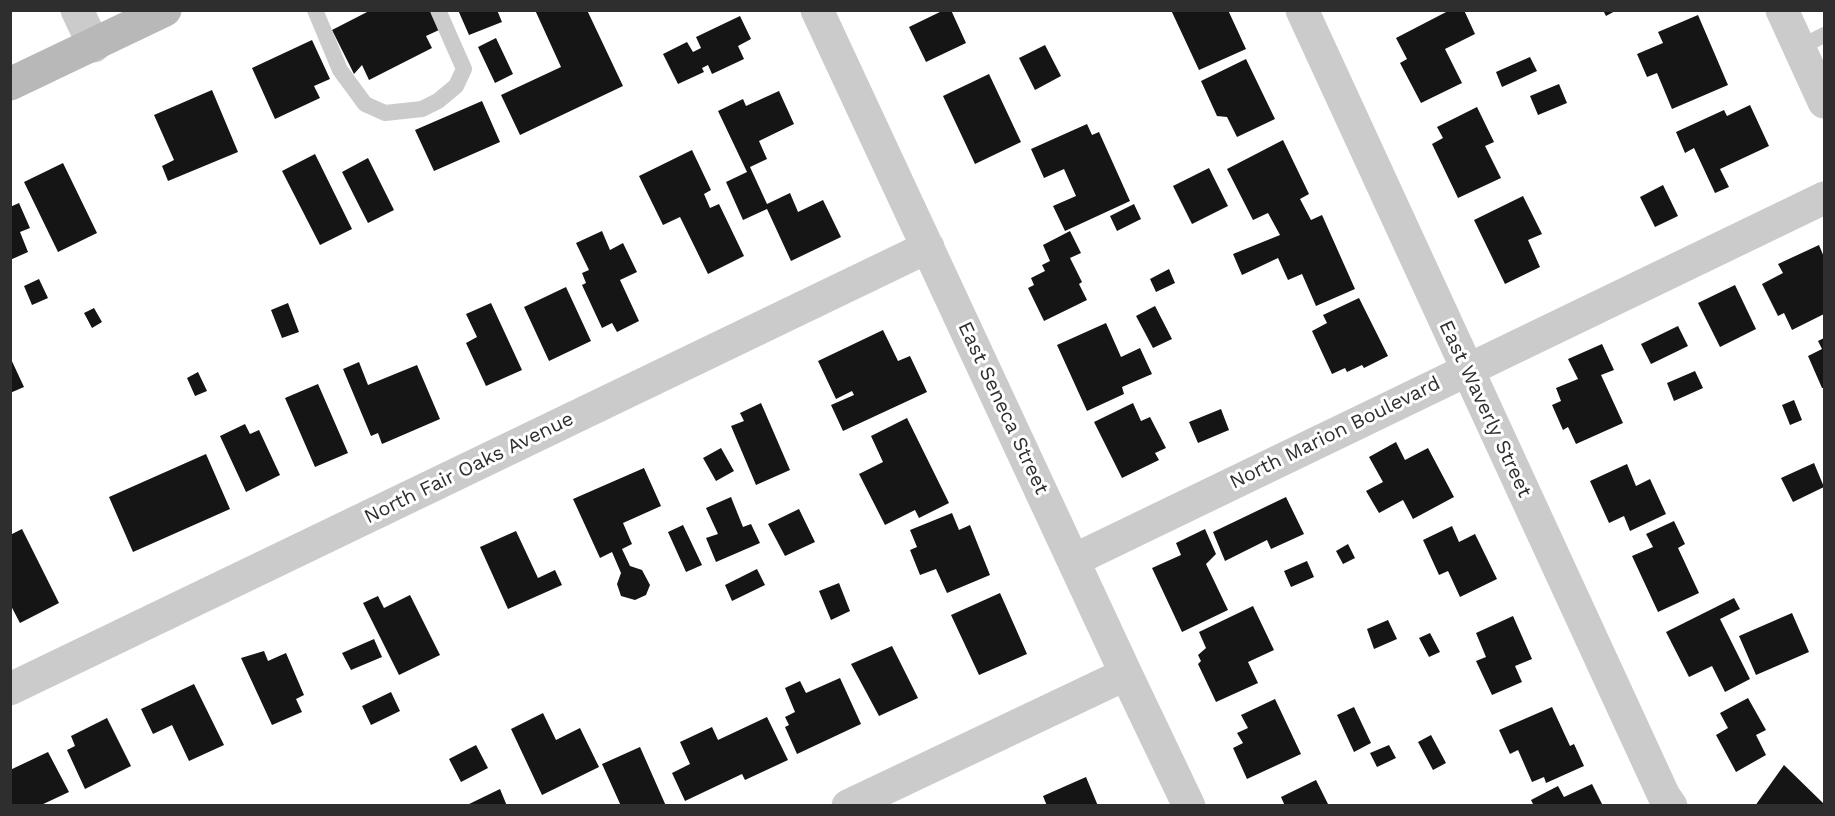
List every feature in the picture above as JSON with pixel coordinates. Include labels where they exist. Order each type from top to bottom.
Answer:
[{"type":"street","points":[[77,10],[93,46]]},
{"type":"street","points":[[10,84],[165,10]]},
{"type":"street","name":"East Seneca Street","points":[[818,10],[1189,806]]},
{"type":"street","name":"East Waverly Street","points":[[1302,10],[1466,369],[1664,796],[1671,806]]},
{"type":"street","points":[[1782,10],[1812,41],[1824,102]]},
{"type":"street","name":"North Marion Boulevard","points":[[1074,560],[1824,198]]},
{"type":"street","name":"North Fair Oaks Avenue","points":[[10,689],[928,247]]},
{"type":"street","points":[[848,806],[1126,674]]},
{"type":"lane","points":[[315,10],[340,70],[365,104],[385,113],[422,109],[438,101],[456,86],[464,69],[438,10]]},
{"type":"building","points":[[371,10],[430,10],[439,30],[426,36],[432,48],[369,80],[362,65],[354,74],[332,30]]},
{"type":"building","points":[[458,10],[497,10],[502,22],[469,35]]},
{"type":"building","points":[[535,10],[587,10],[623,86],[520,135],[501,95],[561,67]]},
{"type":"building","points":[[944,10],[951,10],[966,43],[926,62],[909,27]]},
{"type":"building","points":[[1171,10],[1228,10],[1246,49],[1199,70]]},
{"type":"building","points":[[1450,10],[1464,10],[1475,34],[1445,49],[1462,83],[1421,103],[1400,63],[1407,59],[1396,38]]},
{"type":"building","points":[[1603,10],[1617,10],[1606,16]]},
{"type":"building","points":[[1698,15],[1728,85],[1672,109],[1657,73],[1647,77],[1637,54],[1663,43],[1658,32]]},
{"type":"building","points":[[740,16],[751,39],[738,46],[744,59],[712,74],[708,65],[702,68],[704,72],[678,84],[663,54],[687,42],[693,52],[701,48],[696,37]]},
{"type":"building","points":[[496,38],[513,74],[495,83],[478,47]]},
{"type":"building","points":[[312,40],[330,79],[314,86],[320,98],[275,119],[252,68]]},
{"type":"building","points":[[1045,45],[1061,76],[1035,90],[1019,58]]},
{"type":"building","points":[[1530,57],[1537,71],[1502,87],[1496,72]]},
{"type":"building","points":[[1246,59],[1275,119],[1237,137],[1227,117],[1217,116],[1201,81]]},
{"type":"building","points":[[989,74],[1021,142],[975,164],[943,96]]},
{"type":"building","points":[[1559,84],[1567,103],[1538,115],[1530,96]]},
{"type":"building","points":[[212,90],[238,152],[168,181],[162,166],[174,160],[154,115]]},
{"type":"building","points":[[779,91],[794,124],[759,141],[767,159],[750,167],[767,204],[790,193],[798,212],[823,200],[841,237],[791,261],[767,209],[743,220],[726,182],[747,172],[718,111],[743,99],[746,106]]},
{"type":"building","points":[[482,101],[500,142],[434,171],[415,130]]},
{"type":"building","points":[[1750,105],[1769,146],[1720,169],[1729,187],[1715,193],[1694,148],[1685,153],[1676,132],[1724,110],[1727,116]]},
{"type":"building","points":[[1477,107],[1494,142],[1485,146],[1501,178],[1458,198],[1432,144],[1443,138],[1437,127]]},
{"type":"building","points":[[1087,124],[1092,135],[1099,132],[1130,201],[1065,231],[1053,206],[1076,196],[1064,169],[1044,178],[1031,149]]},
{"type":"building","points":[[1283,140],[1309,194],[1300,199],[1311,220],[1322,215],[1355,289],[1316,306],[1302,274],[1288,280],[1278,258],[1242,275],[1233,254],[1280,235],[1268,213],[1253,220],[1227,169]]},
{"type":"building","points":[[692,150],[711,190],[704,194],[710,208],[719,204],[744,256],[708,274],[680,217],[663,225],[639,176]]},
{"type":"building","points":[[315,154],[352,229],[320,245],[282,171]]},
{"type":"building","points":[[368,158],[394,210],[368,223],[342,172]]},
{"type":"building","points":[[63,163],[97,233],[58,252],[24,182]]},
{"type":"building","points":[[1209,168],[1228,206],[1192,224],[1173,186]]},
{"type":"building","points":[[1663,185],[1678,216],[1655,227],[1640,197]]},
{"type":"building","points":[[1523,196],[1542,234],[1528,240],[1540,267],[1505,284],[1474,220]]},
{"type":"building","points":[[19,203],[30,228],[20,232],[28,252],[10,260],[10,207]]},
{"type":"building","points":[[1134,204],[1141,219],[1117,231],[1110,216]]},
{"type":"building","points":[[602,231],[610,250],[623,243],[637,272],[620,280],[639,321],[617,332],[612,323],[602,328],[582,285],[586,283],[582,273],[589,270],[576,243]]},
{"type":"building","points":[[1070,231],[1081,253],[1070,258],[1082,282],[1079,284],[1087,300],[1044,321],[1028,288],[1034,285],[1031,278],[1045,271],[1042,265],[1050,261],[1043,245]]},
{"type":"building","points":[[1819,245],[1824,257],[1824,314],[1792,330],[1784,313],[1778,316],[1762,284],[1783,273],[1778,264]]},
{"type":"building","points":[[1169,269],[1175,283],[1156,292],[1150,279]]},
{"type":"building","points":[[39,279],[48,298],[32,305],[24,286]]},
{"type":"building","points":[[1735,285],[1756,329],[1720,347],[1698,303]]},
{"type":"building","points":[[566,287],[591,341],[549,361],[524,307]]},
{"type":"building","points":[[1359,298],[1388,356],[1364,368],[1362,365],[1347,372],[1345,368],[1332,374],[1312,331],[1327,323],[1323,315]]},
{"type":"building","points":[[288,303],[299,332],[282,338],[271,310]]},
{"type":"building","points":[[491,303],[522,370],[486,386],[466,343],[477,337],[466,314]]},
{"type":"building","points":[[1155,306],[1172,339],[1153,348],[1136,316]]},
{"type":"building","points":[[94,308],[102,322],[92,328],[84,313]]},
{"type":"building","points":[[1106,323],[1121,357],[1140,348],[1152,374],[1122,387],[1124,394],[1087,411],[1057,345]]},
{"type":"building","points":[[1678,326],[1688,346],[1651,364],[1641,344]]},
{"type":"building","points":[[883,330],[898,361],[910,356],[927,392],[843,431],[831,405],[854,395],[852,391],[836,399],[818,361]]},
{"type":"building","points":[[1824,338],[1824,388],[1822,388],[1808,356],[1822,349],[1818,341]]},
{"type":"building","points":[[1602,344],[1614,370],[1601,375],[1623,423],[1576,444],[1568,427],[1563,430],[1552,405],[1561,401],[1556,388],[1578,379],[1568,359]]},
{"type":"building","points":[[10,357],[24,387],[10,393]]},
{"type":"building","points":[[359,362],[368,385],[417,365],[440,419],[382,444],[378,433],[371,436],[343,369]]},
{"type":"building","points":[[1695,371],[1703,388],[1674,401],[1667,383]]},
{"type":"building","points":[[198,372],[207,391],[195,396],[187,378]]},
{"type":"building","points":[[318,384],[348,453],[315,467],[285,398]]},
{"type":"building","points":[[1794,400],[1802,420],[1790,425],[1782,405]]},
{"type":"building","points":[[761,403],[790,470],[756,485],[731,426],[744,421],[740,413]]},
{"type":"building","points":[[1133,403],[1141,421],[1150,417],[1166,448],[1155,453],[1159,460],[1122,478],[1094,422]]},
{"type":"building","points":[[1221,409],[1229,430],[1198,443],[1189,422]]},
{"type":"building","points":[[907,418],[949,503],[919,518],[915,510],[885,525],[859,474],[883,462],[871,436]]},
{"type":"building","points":[[245,424],[250,434],[259,430],[280,475],[246,492],[220,436]]},
{"type":"building","points":[[1396,442],[1405,460],[1428,448],[1454,497],[1413,519],[1403,500],[1379,513],[1366,491],[1383,482],[1369,457]]},
{"type":"building","points":[[721,448],[734,471],[716,481],[703,458]]},
{"type":"building","points":[[206,454],[230,509],[133,552],[109,497]]},
{"type":"building","points":[[1814,463],[1824,487],[1793,502],[1781,478]]},
{"type":"building","points":[[1627,464],[1636,486],[1650,479],[1666,514],[1630,531],[1624,516],[1609,523],[1590,481]]},
{"type":"building","points":[[644,468],[661,506],[623,523],[632,544],[622,549],[630,566],[642,570],[650,585],[646,595],[635,600],[621,596],[617,584],[621,573],[612,552],[600,558],[573,499]]},
{"type":"building","points":[[731,497],[743,527],[751,524],[760,543],[716,562],[706,538],[718,534],[706,508]]},
{"type":"building","points":[[1286,497],[1304,534],[1271,549],[1267,540],[1225,561],[1213,532]]},
{"type":"building","points":[[799,509],[815,542],[785,556],[768,524]]},
{"type":"building","points":[[952,513],[959,530],[970,525],[990,575],[947,593],[936,569],[920,575],[910,550],[917,547],[910,530]]},
{"type":"building","points":[[1674,521],[1685,544],[1678,548],[1699,593],[1658,612],[1632,556],[1653,547],[1646,534]]},
{"type":"building","points":[[683,525],[702,565],[686,572],[668,532]]},
{"type":"building","points":[[1452,526],[1459,542],[1475,534],[1497,579],[1460,597],[1448,571],[1439,575],[1423,540]]},
{"type":"building","points":[[22,529],[59,603],[20,623],[10,604],[10,535]]},
{"type":"building","points":[[1205,529],[1216,554],[1206,564],[1228,610],[1182,632],[1152,568],[1181,555],[1176,543]]},
{"type":"building","points":[[516,531],[538,578],[555,570],[562,585],[508,609],[480,547]]},
{"type":"building","points":[[1348,544],[1355,558],[1343,564],[1336,551]]},
{"type":"building","points":[[1307,561],[1314,577],[1291,587],[1284,571]]},
{"type":"building","points":[[757,569],[765,585],[732,601],[725,585]]},
{"type":"building","points":[[839,583],[850,611],[831,620],[819,591]]},
{"type":"building","points":[[1000,593],[1027,654],[979,675],[951,615]]},
{"type":"building","points":[[410,595],[440,655],[399,675],[363,603],[378,596],[384,608]]},
{"type":"building","points":[[1734,598],[1740,609],[1720,619],[1750,679],[1725,692],[1712,666],[1689,677],[1666,632]]},
{"type":"building","points":[[1253,606],[1274,650],[1248,662],[1258,683],[1216,702],[1198,664],[1201,661],[1198,655],[1206,648],[1199,632]]},
{"type":"building","points":[[1792,613],[1809,652],[1756,675],[1739,636]]},
{"type":"building","points":[[1513,616],[1532,659],[1515,666],[1522,682],[1492,695],[1476,661],[1486,657],[1476,633]]},
{"type":"building","points":[[1388,620],[1397,639],[1374,649],[1367,629]]},
{"type":"building","points":[[1430,633],[1440,652],[1429,657],[1419,638]]},
{"type":"building","points":[[374,639],[382,657],[351,670],[342,653]]},
{"type":"building","points":[[892,646],[918,698],[879,716],[851,664]]},
{"type":"building","points":[[264,651],[268,661],[286,653],[304,695],[296,699],[302,712],[272,725],[241,658]]},
{"type":"building","points":[[840,678],[861,724],[797,754],[785,727],[789,725],[785,717],[795,712],[785,688],[800,681],[806,693]]},
{"type":"building","points":[[194,684],[224,745],[189,761],[172,725],[153,734],[141,709]]},
{"type":"building","points":[[391,692],[400,711],[371,725],[362,706]]},
{"type":"building","points":[[1748,698],[1766,730],[1756,735],[1766,755],[1736,772],[1716,735],[1728,728],[1720,713]]},
{"type":"building","points":[[1275,699],[1301,754],[1247,779],[1233,748],[1243,743],[1237,733],[1248,728],[1241,715]]},
{"type":"building","points":[[1354,707],[1371,743],[1354,752],[1337,715]]},
{"type":"building","points":[[1552,707],[1570,746],[1574,744],[1584,766],[1546,783],[1544,777],[1532,782],[1518,750],[1510,754],[1499,730]]},
{"type":"building","points":[[543,713],[556,740],[580,728],[599,767],[542,795],[511,729]]},
{"type":"building","points":[[767,717],[788,760],[745,780],[742,774],[685,801],[672,773],[690,764],[680,742],[712,727],[718,740]]},
{"type":"building","points":[[107,718],[131,766],[85,789],[67,750],[75,746],[71,736]]},
{"type":"building","points":[[1431,735],[1446,763],[1433,770],[1418,742]]},
{"type":"building","points":[[476,745],[488,768],[461,782],[449,759]]},
{"type":"building","points":[[1389,745],[1396,758],[1377,767],[1370,753]]},
{"type":"building","points":[[640,747],[666,806],[621,806],[602,764]]},
{"type":"building","points":[[48,752],[69,792],[39,806],[10,806],[10,770]]},
{"type":"building","points":[[1784,765],[1824,804],[1824,806],[1755,806]]},
{"type":"building","points":[[1086,777],[1098,806],[1047,806],[1043,796]]},
{"type":"building","points":[[1316,780],[1329,806],[1285,806],[1281,797]]},
{"type":"building","points":[[1592,784],[1603,806],[1534,806],[1531,800],[1558,786],[1564,797]]},
{"type":"building","points":[[500,789],[507,806],[465,806]]}]
